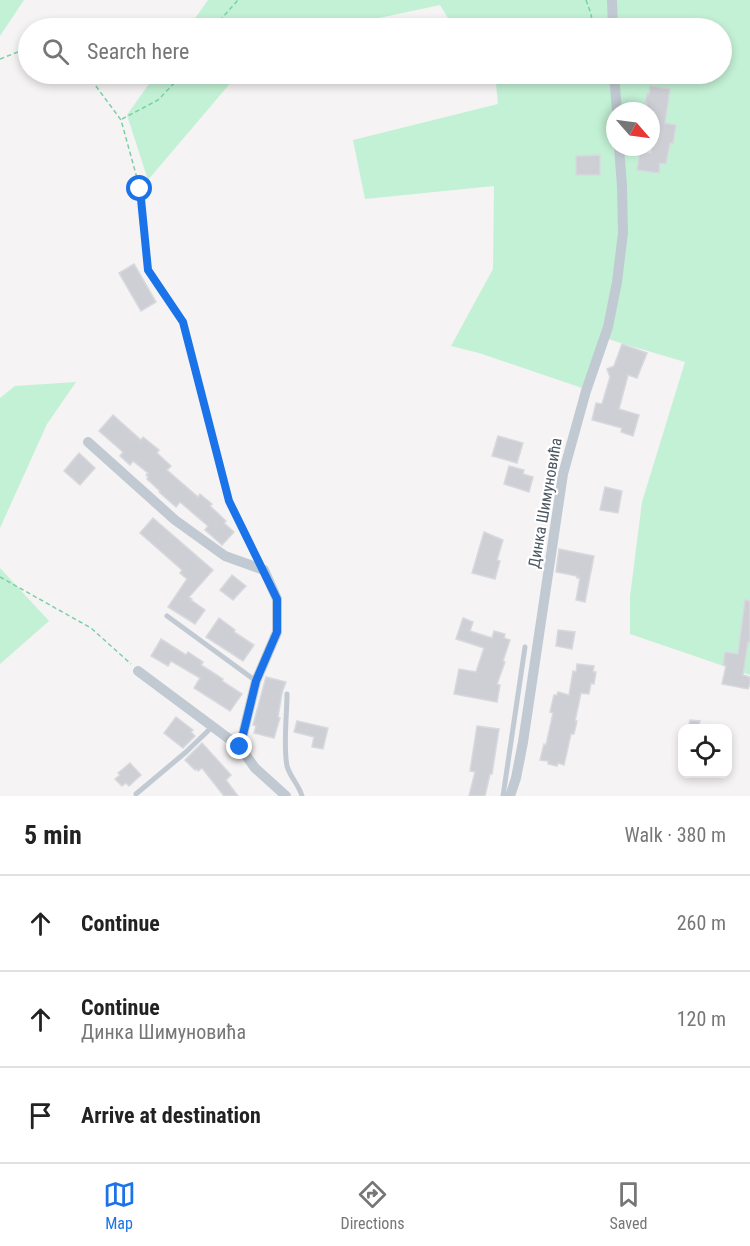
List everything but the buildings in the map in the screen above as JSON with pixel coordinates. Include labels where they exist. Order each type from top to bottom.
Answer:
[{"type":"street","points":[[612,0],[613,18]]},
{"type":"street","points":[[615,84],[616,102]]},
{"type":"street","name":"Динка Шимуновића","points":[[510,796],[523,742],[563,474],[583,400],[608,327],[617,282],[623,233],[620,156]]},
{"type":"street","points":[[88,442],[175,520],[225,556],[264,570],[277,599],[277,632],[256,681],[240,747]]},
{"type":"street","points":[[138,671],[240,747],[255,768],[286,796]]},
{"type":"lane","points":[[167,616],[256,681]]},
{"type":"lane","points":[[503,796],[525,647]]},
{"type":"lane","points":[[288,694],[287,768],[300,788],[302,796]]},
{"type":"lane","points":[[136,794],[186,752],[212,726]]},
{"type":"path","points":[[222,18],[238,0]]},
{"type":"path","points":[[586,0],[592,18]]},
{"type":"path","points":[[0,59],[18,52]]},
{"type":"path","points":[[94,84],[121,120],[140,189],[148,270],[183,322],[229,501],[264,570]]},
{"type":"path","points":[[121,120],[158,100],[173,84]]},
{"type":"path","points":[[0,577],[92,628],[138,671]]},
{"type":"green space","points":[[0,0],[24,0],[0,36]]},
{"type":"green space","points":[[208,0],[750,0],[750,675],[630,634],[630,597],[642,502],[685,362],[601,337],[582,388],[479,353],[451,346],[493,269],[494,186],[365,199],[353,140],[498,104],[496,84],[732,84],[732,18],[448,18],[440,5],[379,18],[195,18]]},
{"type":"green space","points":[[149,84],[230,84],[148,180],[127,115]]},
{"type":"green space","points":[[76,382],[47,424],[0,528],[0,398],[15,386]]},
{"type":"green space","points":[[0,568],[49,621],[0,664]]},
{"type":"route","points":[[140,189],[148,270],[183,322],[229,501],[277,599],[277,632],[256,681],[240,747]]}]
